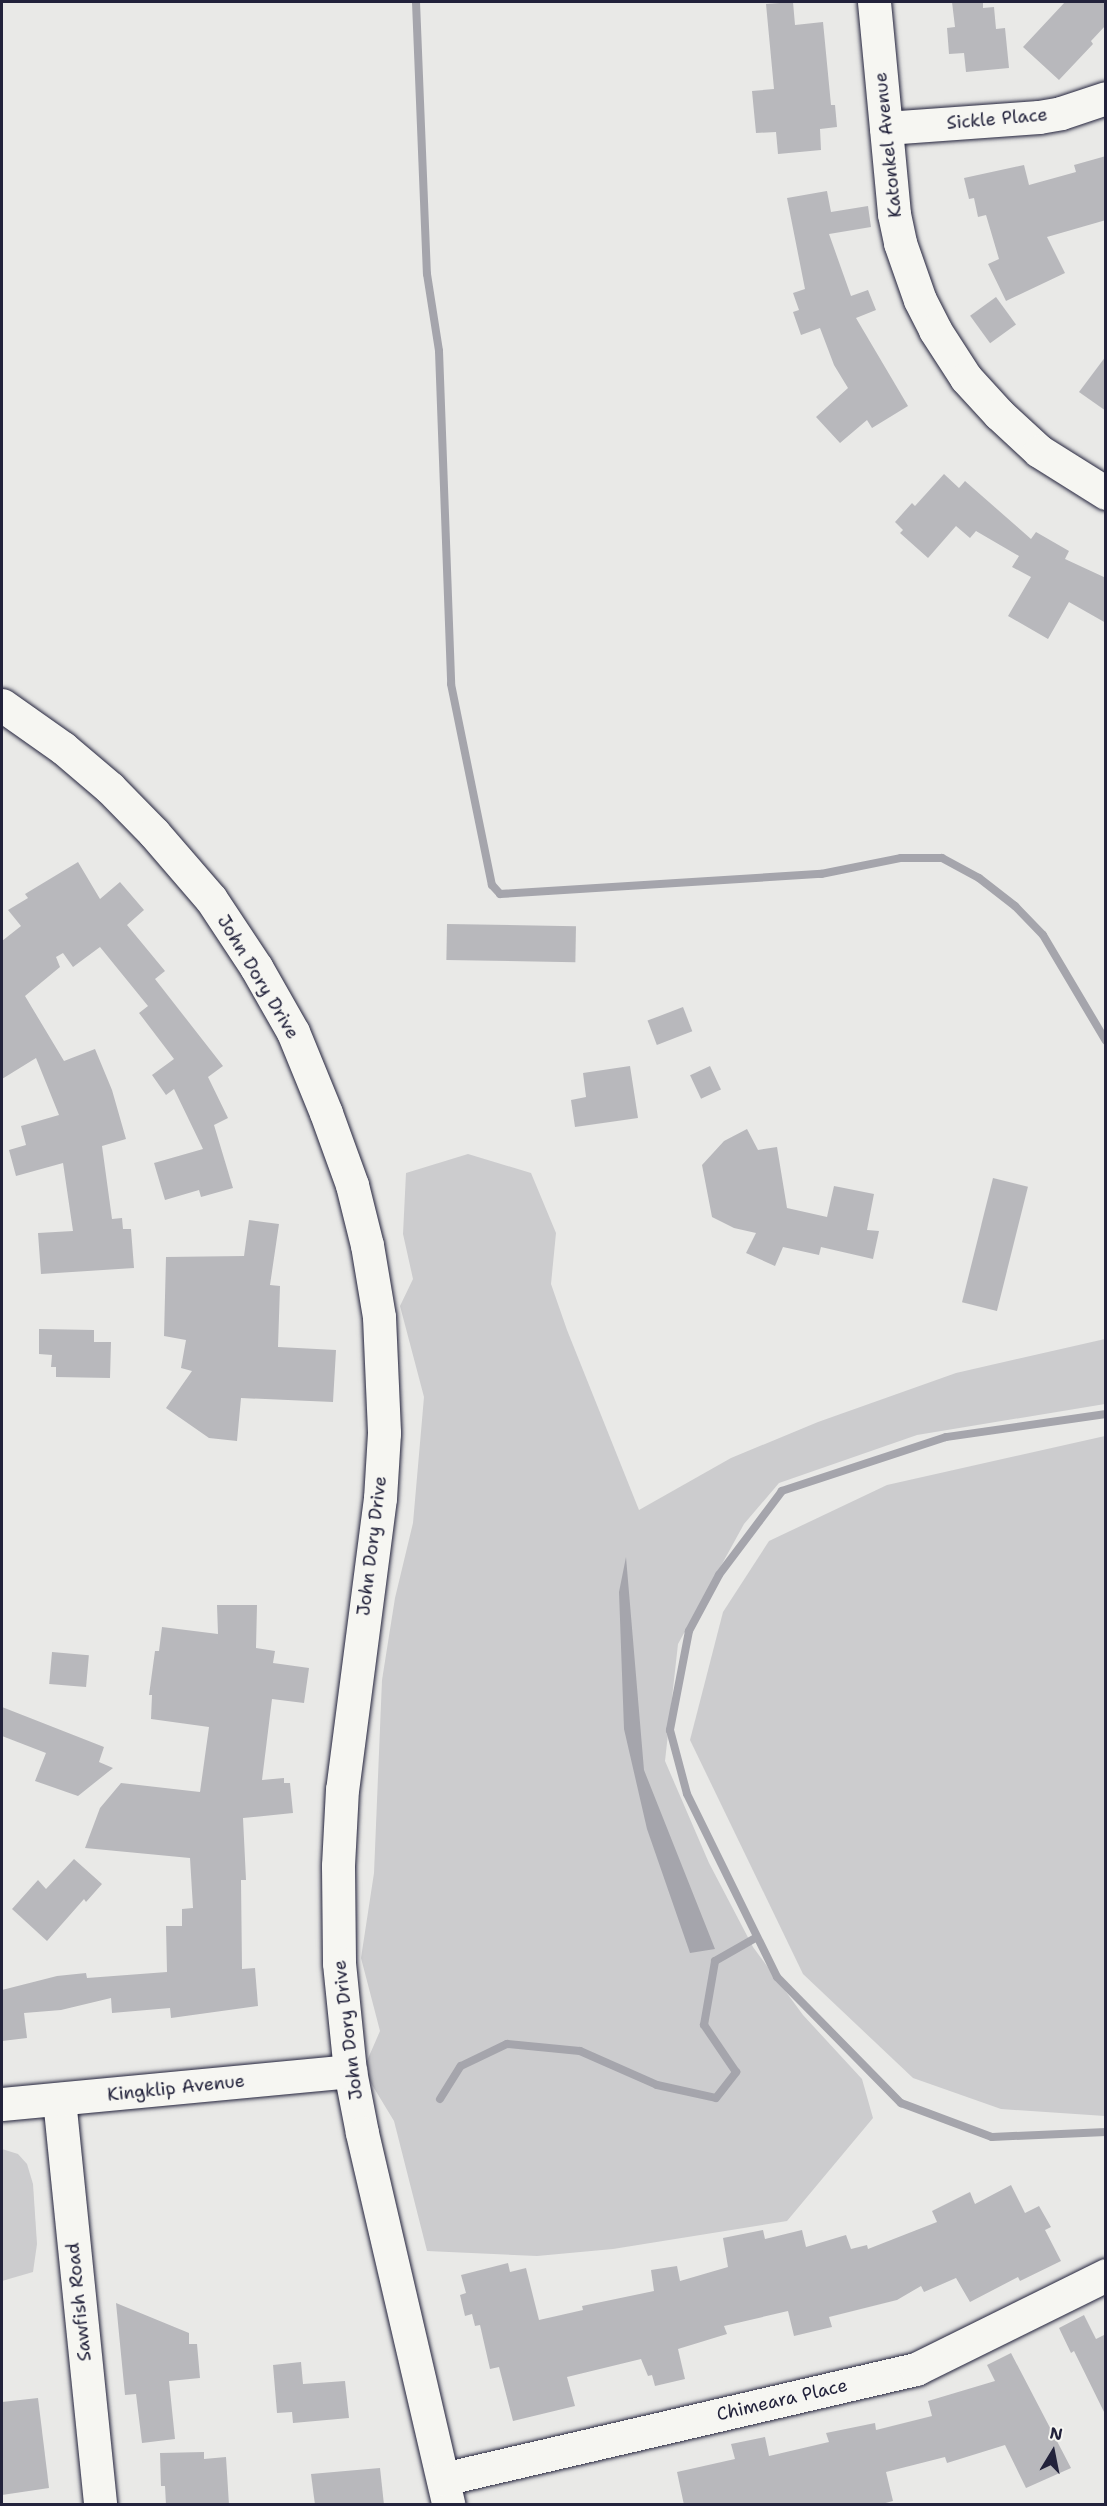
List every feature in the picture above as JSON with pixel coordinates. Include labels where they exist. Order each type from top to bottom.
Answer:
[{"type":"street","name":"Katonkel Avenue","points":[[874,2],[889,182],[900,243],[920,300],[935,330],[966,378],[999,414],[1039,451],[1106,493]]},
{"type":"street","name":"Sickle Place","points":[[886,128],[1039,117],[1061,113],[1106,98]]},
{"type":"street","name":"John Dory Drive","points":[[2,705],[63,748],[110,788],[154,833],[210,899],[256,967],[292,1032],[326,1113],[352,1185],[367,1245],[379,1317],[384,1433],[380,1498],[347,1749],[339,1835],[339,1963],[350,2071],[364,2145],[445,2492]]},
{"type":"street","name":"Kingklip Avenue","points":[[2,2104],[350,2071]]},
{"type":"street","name":"Sawfish Road","points":[[59,2099],[100,2505]]},
{"type":"street","name":"Chimeara Place","points":[[445,2492],[916,2370],[1106,2275]]},
{"type":"shaded area","points":[[468,1154],[531,1173],[556,1233],[551,1284],[639,1510],[731,1458],[818,1422],[956,1373],[1105,1339],[1105,1404],[917,1435],[779,1483],[744,1524],[678,1644],[665,1761],[709,1863],[753,1947],[803,2015],[862,2079],[873,2118],[787,2221],[613,2249],[537,2256],[427,2251],[394,2121],[363,2070],[380,2031],[361,1958],[374,1873],[382,1680],[395,1598],[413,1523],[424,1397],[400,1306],[413,1279],[403,1234],[406,1173]]},
{"type":"shaded area","points":[[1105,1436],[1105,2116],[1001,2109],[913,2078],[803,1974],[690,1740],[723,1612],[769,1541],[887,1485]]},
{"type":"shaded area","points":[[626,1557],[644,1770],[715,1949],[690,1953],[647,1829],[624,1729],[619,1592]]},
{"type":"shaded area","points":[[2,2149],[18,2154],[27,2164],[33,2184],[37,2244],[33,2272],[2,2281]]},
{"type":"building","points":[[793,2],[795,25],[823,22],[831,105],[835,105],[837,127],[820,129],[821,150],[778,154],[776,132],[756,133],[752,91],[774,89],[766,4]]},
{"type":"building","points":[[952,2],[983,2],[983,8],[994,7],[996,29],[1005,28],[1009,68],[966,72],[964,53],[949,54],[947,28],[955,27]]},
{"type":"building","points":[[1065,2],[1106,2],[1106,25],[1091,41],[1093,44],[1059,80],[1023,47]]},
{"type":"building","points":[[1106,156],[1106,220],[1047,237],[1065,273],[1006,301],[988,264],[999,259],[986,215],[978,217],[974,198],[969,199],[964,178],[1024,165],[1029,185],[1076,172],[1074,165]]},
{"type":"building","points":[[827,191],[831,212],[868,206],[871,227],[829,234],[851,296],[868,290],[876,310],[856,318],[908,406],[872,428],[867,420],[840,443],[816,417],[848,388],[834,365],[820,328],[801,335],[793,312],[799,310],[793,293],[805,289],[787,198]]},
{"type":"building","points":[[996,297],[1016,325],[990,343],[970,316]]},
{"type":"building","points":[[1106,356],[1106,411],[1079,392]]},
{"type":"building","points":[[944,474],[959,488],[965,481],[1031,539],[1036,532],[1069,551],[1065,559],[1106,578],[1106,623],[1069,602],[1048,639],[1008,616],[1031,577],[1012,567],[1019,556],[976,531],[970,538],[956,526],[928,558],[900,533],[903,530],[895,522],[912,503],[915,506]]},
{"type":"building","points":[[78,862],[100,899],[120,882],[144,910],[127,925],[165,971],[155,979],[223,1066],[208,1077],[228,1118],[214,1125],[233,1188],[201,1197],[199,1190],[165,1200],[154,1163],[203,1149],[174,1089],[166,1095],[152,1075],[174,1059],[139,1013],[148,1006],[100,947],[73,967],[63,953],[56,957],[60,967],[25,996],[64,1061],[95,1049],[112,1090],[126,1139],[102,1146],[112,1219],[122,1218],[123,1229],[131,1229],[134,1268],[41,1274],[38,1233],[73,1231],[63,1163],[16,1176],[9,1150],[26,1145],[21,1126],[59,1115],[36,1058],[2,1079],[2,941],[21,926],[8,910],[28,898],[25,894]]},
{"type":"building","points":[[447,924],[576,926],[575,962],[446,960]]},
{"type":"building","points":[[683,1007],[692,1031],[657,1045],[648,1021]]},
{"type":"building","points":[[630,1066],[638,1118],[575,1127],[571,1100],[586,1097],[583,1073]]},
{"type":"building","points":[[710,1066],[721,1090],[701,1099],[690,1075]]},
{"type":"building","points":[[747,1129],[758,1150],[777,1147],[787,1208],[827,1217],[834,1186],[874,1194],[867,1230],[879,1231],[873,1259],[821,1247],[819,1255],[783,1247],[775,1266],[746,1253],[756,1233],[734,1228],[712,1217],[702,1165],[724,1141]]},
{"type":"building","points":[[993,1178],[1028,1187],[997,1311],[962,1302]]},
{"type":"building","points":[[249,1220],[279,1224],[270,1285],[280,1286],[278,1347],[336,1350],[333,1402],[241,1398],[237,1441],[209,1438],[166,1408],[192,1371],[181,1368],[186,1340],[164,1336],[166,1257],[244,1256]]},
{"type":"building","points":[[39,1329],[94,1330],[94,1342],[111,1342],[110,1378],[56,1377],[56,1367],[51,1367],[52,1355],[39,1354]]},
{"type":"building","points":[[217,1605],[257,1605],[256,1648],[275,1651],[273,1663],[309,1668],[304,1703],[272,1699],[262,1780],[284,1778],[284,1783],[290,1783],[293,1813],[243,1818],[246,1880],[241,1880],[242,1969],[255,1968],[258,2006],[171,2018],[170,2008],[112,2013],[111,1998],[61,2010],[24,2013],[27,2038],[2,2041],[2,1990],[57,1976],[86,1973],[87,1978],[167,1972],[166,1926],[182,1926],[182,1909],[193,1908],[190,1858],[85,1848],[100,1808],[121,1783],[200,1792],[209,1727],[151,1719],[152,1695],[149,1695],[155,1651],[159,1651],[162,1627],[218,1634]]},
{"type":"building","points":[[52,1652],[89,1655],[86,1687],[49,1684]]},
{"type":"building","points":[[2,1707],[104,1747],[99,1762],[113,1768],[78,1796],[35,1781],[46,1753],[2,1736]]},
{"type":"building","points":[[74,1859],[102,1884],[86,1902],[84,1899],[47,1941],[12,1909],[38,1880],[46,1889]]},
{"type":"building","points":[[1011,2185],[1025,2213],[1039,2206],[1051,2227],[1045,2230],[1061,2261],[1020,2281],[1018,2277],[970,2302],[956,2278],[924,2292],[921,2286],[897,2300],[829,2317],[832,2327],[794,2336],[788,2311],[724,2326],[727,2334],[678,2349],[685,2379],[655,2386],[652,2375],[648,2376],[641,2359],[567,2377],[575,2406],[513,2421],[499,2367],[490,2369],[480,2325],[475,2326],[472,2314],[465,2316],[460,2295],[466,2293],[461,2275],[508,2263],[510,2272],[526,2268],[539,2320],[583,2310],[582,2306],[654,2291],[651,2270],[677,2266],[680,2281],[728,2267],[723,2238],[763,2230],[765,2239],[802,2230],[806,2247],[846,2235],[851,2249],[867,2245],[868,2249],[937,2222],[932,2211],[970,2192],[975,2204]]},
{"type":"building","points":[[116,2303],[189,2333],[189,2344],[197,2344],[200,2378],[169,2381],[175,2439],[142,2443],[136,2394],[125,2395]]},
{"type":"building","points":[[1084,2315],[1096,2339],[1106,2334],[1106,2416],[1074,2351],[1071,2353],[1059,2328]]},
{"type":"building","points":[[1011,2353],[1071,2468],[1026,2488],[1005,2445],[947,2463],[945,2457],[886,2472],[893,2501],[878,2505],[684,2505],[677,2472],[735,2459],[731,2444],[765,2437],[769,2456],[829,2442],[826,2433],[875,2423],[876,2430],[932,2416],[928,2401],[995,2381],[987,2365]]},
{"type":"building","points":[[301,2362],[303,2384],[345,2381],[349,2418],[293,2423],[292,2412],[277,2413],[273,2365]]},
{"type":"building","points":[[38,2398],[49,2488],[2,2495],[2,2402]]},
{"type":"building","points":[[204,2452],[204,2459],[226,2457],[229,2505],[166,2505],[165,2486],[161,2486],[160,2453]]},
{"type":"building","points":[[380,2468],[384,2505],[315,2505],[311,2474]]},
{"type":"waterway","points":[[416,2],[427,274],[439,351],[451,684],[492,885],[500,894],[821,874],[901,858],[942,858],[979,878],[1015,906],[1043,935],[1106,1041]]},
{"type":"waterway","points":[[1106,1414],[946,1437],[782,1491],[719,1575],[689,1631],[670,1730],[687,1794],[777,1977],[901,2103],[992,2137],[1106,2132]]},
{"type":"waterway","points":[[440,2099],[461,2066],[507,2044],[580,2051],[657,2085],[716,2098],[736,2072],[704,2025],[715,1961],[757,1937]]}]
